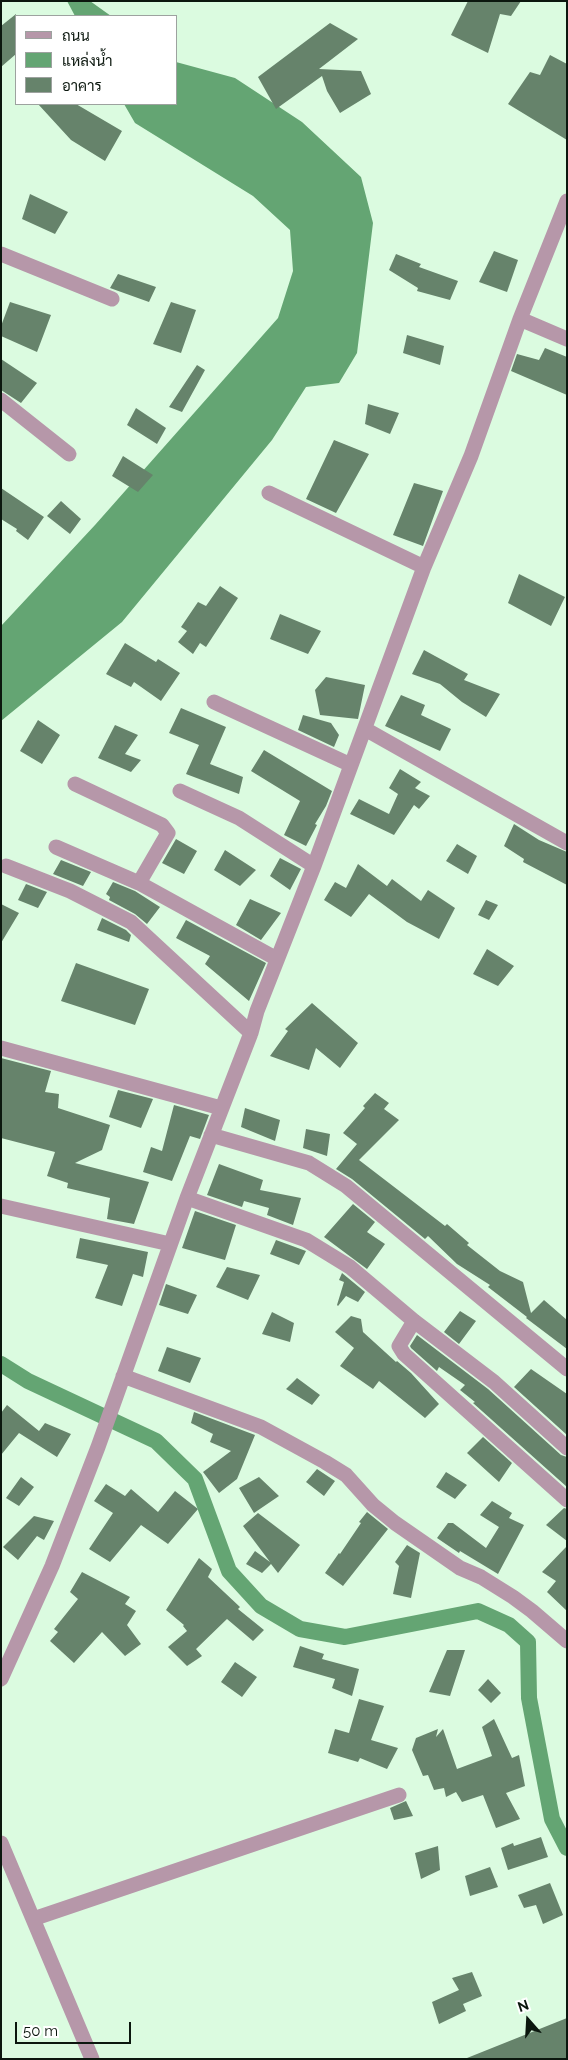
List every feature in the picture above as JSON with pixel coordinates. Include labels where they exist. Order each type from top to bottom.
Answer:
[{"type":"street","points":[[1,1679],[52,1566],[98,1447],[210,1135],[314,866],[424,567],[471,456],[520,319],[567,202]]},
{"type":"street","points":[[1,254],[112,300]]},
{"type":"street","points":[[520,319],[567,339]]},
{"type":"street","points":[[1,400],[69,454]]},
{"type":"street","points":[[269,493],[424,567]]},
{"type":"street","points":[[214,702],[352,765]]},
{"type":"street","points":[[365,729],[567,843]]},
{"type":"street","points":[[75,784],[162,825],[168,833],[139,883]]},
{"type":"street","points":[[180,791],[239,818],[314,866]]},
{"type":"street","points":[[56,847],[139,883],[277,958]]},
{"type":"street","points":[[6,866],[70,891],[131,922],[251,1033]]},
{"type":"street","points":[[1,1048],[222,1108]]},
{"type":"street","points":[[210,1135],[309,1163],[346,1186],[567,1368]]},
{"type":"street","points":[[187,1198],[306,1240],[350,1268],[414,1321],[494,1382],[567,1448]]},
{"type":"street","points":[[1,1206],[170,1244]]},
{"type":"street","points":[[414,1321],[399,1346],[404,1354],[567,1500]]},
{"type":"street","points":[[122,1378],[262,1427],[325,1462],[346,1476],[373,1504],[395,1523],[460,1568],[481,1577],[513,1597],[567,1641]]},
{"type":"street","points":[[32,1919],[399,1795]]},
{"type":"street","points":[[1,1843],[92,2059]]},
{"type":"water","points":[[67,1],[90,1],[110,15],[74,15]]},
{"type":"water","points":[[178,63],[235,78],[302,122],[361,177],[373,223],[357,353],[339,383],[306,387],[272,440],[122,622],[1,721],[1,626],[95,525],[278,318],[293,271],[290,230],[253,196],[135,123],[125,105],[178,105]]},
{"type":"building","points":[[468,1],[521,1],[511,16],[500,14],[488,53],[451,35]]},
{"type":"building","points":[[16,14],[15,55],[1,67],[1,26]]},
{"type":"building","points":[[330,23],[358,39],[319,69],[361,71],[371,94],[340,113],[327,91],[322,76],[276,109],[258,77]]},
{"type":"building","points":[[550,55],[567,64],[567,140],[508,104],[530,72],[540,75]]},
{"type":"building","points":[[39,105],[78,105],[122,131],[105,161],[71,140]]},
{"type":"building","points":[[30,194],[68,212],[55,234],[22,219]]},
{"type":"building","points":[[494,251],[518,260],[507,292],[479,282]]},
{"type":"building","points":[[396,254],[421,264],[419,267],[458,281],[450,300],[417,291],[418,288],[389,270]]},
{"type":"building","points":[[118,274],[156,287],[149,302],[110,288]]},
{"type":"building","points":[[10,302],[51,315],[37,352],[1,336],[1,326]]},
{"type":"building","points":[[171,302],[196,310],[181,353],[153,344]]},
{"type":"building","points":[[407,335],[444,346],[440,365],[403,353]]},
{"type":"building","points":[[545,348],[567,357],[567,395],[511,371],[517,354],[539,360]]},
{"type":"building","points":[[1,359],[37,383],[21,403],[1,390]]},
{"type":"building","points":[[197,365],[205,370],[182,412],[169,407]]},
{"type":"building","points":[[368,404],[399,413],[390,434],[365,424]]},
{"type":"building","points":[[136,408],[166,428],[157,444],[127,425]]},
{"type":"building","points":[[334,440],[369,454],[336,513],[306,499]]},
{"type":"building","points":[[123,456],[153,475],[138,492],[112,476]]},
{"type":"building","points":[[414,483],[443,491],[423,546],[393,535]]},
{"type":"building","points":[[1,488],[44,517],[28,540],[16,531],[17,529],[1,519]]},
{"type":"building","points":[[61,501],[81,519],[70,534],[47,516]]},
{"type":"building","points":[[519,574],[565,597],[551,626],[508,603]]},
{"type":"building","points":[[220,586],[238,598],[206,647],[200,643],[193,654],[178,642],[187,631],[181,627],[198,602],[206,606]]},
{"type":"building","points":[[280,614],[321,631],[308,654],[270,639]]},
{"type":"building","points":[[125,643],[156,662],[158,659],[180,673],[161,701],[134,682],[131,687],[106,674]]},
{"type":"building","points":[[424,650],[468,674],[464,680],[500,694],[486,717],[462,702],[440,684],[412,674]]},
{"type":"building","points":[[326,677],[365,685],[358,719],[320,715],[315,690]]},
{"type":"building","points":[[401,695],[425,705],[421,715],[451,729],[440,751],[385,726]]},
{"type":"building","points":[[181,708],[226,727],[210,764],[243,777],[239,794],[186,774],[199,745],[169,733]]},
{"type":"building","points":[[303,715],[331,723],[339,735],[334,747],[298,730]]},
{"type":"building","points":[[38,720],[60,735],[42,764],[20,751]]},
{"type":"building","points":[[115,725],[138,735],[125,754],[141,760],[131,772],[98,758]]},
{"type":"building","points":[[264,750],[332,791],[306,846],[284,835],[300,801],[251,771]]},
{"type":"building","points":[[400,769],[421,782],[415,788],[430,796],[419,809],[414,805],[394,835],[350,814],[359,799],[389,814],[398,794],[389,788]]},
{"type":"building","points":[[514,824],[539,840],[567,852],[567,885],[523,862],[524,859],[504,846]]},
{"type":"building","points":[[176,839],[197,851],[184,874],[162,863]]},
{"type":"building","points":[[457,844],[477,856],[468,874],[446,861]]},
{"type":"building","points":[[225,850],[256,870],[240,886],[214,870]]},
{"type":"building","points":[[280,858],[301,869],[290,890],[270,876]]},
{"type":"building","points":[[61,860],[91,872],[83,886],[53,874]]},
{"type":"building","points":[[358,864],[387,886],[392,879],[421,901],[428,890],[455,908],[439,939],[407,922],[369,894],[351,917],[324,900],[335,882],[346,888]]},
{"type":"building","points":[[113,882],[135,891],[160,907],[147,924],[135,914],[109,900],[110,897],[106,894]]},
{"type":"building","points":[[26,884],[47,892],[38,908],[18,900]]},
{"type":"building","points":[[250,899],[281,913],[261,940],[236,925]]},
{"type":"building","points":[[486,900],[498,905],[489,920],[478,915]]},
{"type":"building","points":[[1,904],[19,913],[1,943]]},
{"type":"building","points":[[102,918],[126,930],[131,935],[129,942],[97,930]]},
{"type":"building","points":[[186,920],[266,963],[249,1001],[205,964],[210,956],[176,938]]},
{"type":"building","points":[[487,949],[514,966],[498,986],[473,974]]},
{"type":"building","points":[[76,963],[149,989],[135,1025],[61,1001]]},
{"type":"building","points":[[312,1003],[358,1043],[340,1068],[316,1048],[309,1070],[270,1056],[288,1031],[285,1029]]},
{"type":"building","points":[[1,1058],[51,1071],[45,1092],[59,1094],[58,1108],[110,1125],[102,1150],[75,1163],[149,1182],[134,1224],[107,1219],[110,1198],[67,1188],[68,1183],[47,1176],[55,1152],[1,1138]]},
{"type":"building","points":[[118,1090],[153,1099],[141,1128],[109,1117]]},
{"type":"building","points":[[375,1093],[389,1103],[384,1109],[399,1120],[359,1160],[445,1226],[447,1224],[469,1243],[467,1245],[500,1271],[523,1282],[531,1313],[544,1300],[567,1320],[567,1349],[488,1287],[490,1285],[457,1264],[428,1236],[425,1239],[352,1179],[336,1169],[357,1144],[343,1133],[365,1108],[363,1106]]},
{"type":"building","points":[[174,1105],[209,1115],[200,1139],[190,1136],[172,1181],[143,1172],[151,1147],[162,1151]]},
{"type":"building","points":[[245,1108],[280,1120],[275,1141],[241,1127]]},
{"type":"building","points":[[306,1129],[330,1134],[327,1156],[303,1148]]},
{"type":"building","points":[[219,1164],[263,1180],[260,1190],[301,1198],[293,1225],[267,1215],[269,1208],[244,1201],[242,1207],[207,1195]]},
{"type":"building","points":[[353,1204],[375,1222],[367,1232],[385,1244],[367,1269],[324,1237]]},
{"type":"building","points":[[195,1211],[236,1225],[225,1260],[182,1248]]},
{"type":"building","points":[[80,1238],[148,1252],[143,1277],[133,1274],[122,1306],[95,1298],[108,1265],[76,1258]]},
{"type":"building","points":[[276,1240],[306,1251],[299,1265],[270,1254]]},
{"type":"building","points":[[227,1267],[260,1275],[248,1300],[216,1287]]},
{"type":"building","points":[[342,1273],[365,1292],[358,1302],[346,1296],[338,1306],[344,1282],[339,1280]]},
{"type":"building","points":[[166,1284],[197,1295],[188,1314],[159,1305]]},
{"type":"building","points":[[460,1311],[476,1321],[459,1344],[444,1332]]},
{"type":"building","points":[[272,1312],[294,1323],[290,1342],[262,1334]]},
{"type":"building","points":[[351,1316],[361,1319],[363,1332],[411,1373],[439,1404],[425,1418],[379,1381],[373,1389],[340,1366],[354,1348],[335,1332]]},
{"type":"building","points":[[417,1335],[488,1389],[561,1455],[567,1457],[567,1487],[460,1390],[465,1385],[439,1367],[437,1371],[411,1348],[410,1346]]},
{"type":"building","points":[[167,1347],[201,1358],[190,1383],[158,1371]]},
{"type":"building","points":[[531,1369],[567,1394],[567,1435],[514,1387]]},
{"type":"building","points":[[297,1378],[320,1395],[312,1405],[286,1389]]},
{"type":"building","points":[[7,1405],[39,1431],[45,1423],[71,1434],[57,1457],[19,1433],[1,1455],[1,1413]]},
{"type":"building","points":[[194,1412],[255,1435],[237,1479],[219,1493],[203,1472],[231,1451],[210,1442],[213,1434],[191,1423]]},
{"type":"building","points":[[483,1437],[512,1463],[499,1482],[467,1453]]},
{"type":"building","points":[[317,1469],[335,1481],[324,1496],[306,1482]]},
{"type":"building","points":[[446,1472],[467,1485],[455,1499],[436,1487]]},
{"type":"building","points":[[21,1477],[34,1487],[19,1506],[6,1498]]},
{"type":"building","points":[[259,1477],[279,1496],[254,1513],[239,1488]]},
{"type":"building","points":[[106,1484],[125,1496],[131,1489],[158,1512],[175,1491],[198,1509],[168,1544],[141,1525],[110,1562],[89,1549],[113,1513],[94,1501]]},
{"type":"building","points":[[492,1501],[512,1513],[509,1518],[524,1525],[498,1574],[460,1551],[459,1553],[437,1538],[448,1523],[453,1523],[486,1548],[499,1527],[480,1515]]},
{"type":"building","points":[[564,1508],[567,1509],[567,1541],[546,1525]]},
{"type":"building","points":[[367,1512],[388,1529],[343,1586],[325,1573],[340,1554]]},
{"type":"building","points":[[258,1513],[300,1545],[278,1573],[271,1564],[262,1573],[246,1564],[255,1551],[270,1562],[243,1526]]},
{"type":"building","points":[[34,1516],[54,1521],[44,1540],[37,1536],[18,1560],[3,1547]]},
{"type":"building","points":[[407,1545],[420,1553],[411,1598],[393,1594],[399,1566],[395,1562]]},
{"type":"building","points":[[567,1546],[567,1611],[547,1592],[556,1581],[542,1572]]},
{"type":"building","points":[[199,1558],[212,1569],[208,1577],[240,1607],[238,1609],[264,1630],[253,1641],[227,1619],[196,1649],[202,1656],[187,1666],[168,1647],[187,1631],[184,1625],[166,1610]]},
{"type":"building","points":[[82,1572],[130,1597],[125,1604],[136,1611],[127,1625],[141,1644],[125,1656],[102,1632],[74,1663],[50,1641],[58,1632],[54,1629],[78,1599],[70,1592]]},
{"type":"building","points":[[300,1646],[324,1654],[322,1659],[359,1669],[352,1696],[332,1688],[335,1679],[293,1667]]},
{"type":"building","points":[[447,1650],[465,1650],[450,1696],[429,1692]]},
{"type":"building","points":[[235,1662],[257,1677],[242,1697],[221,1682]]},
{"type":"building","points":[[488,1679],[501,1693],[491,1703],[478,1690]]},
{"type":"building","points":[[359,1699],[384,1706],[371,1740],[398,1748],[387,1769],[360,1758],[358,1762],[328,1753],[335,1729],[349,1733]]},
{"type":"building","points":[[494,1719],[512,1758],[519,1755],[525,1786],[506,1793],[520,1819],[496,1828],[483,1795],[462,1802],[456,1792],[446,1797],[444,1788],[434,1790],[428,1775],[423,1776],[412,1750],[416,1738],[438,1729],[436,1737],[443,1729],[457,1769],[492,1756],[482,1727]]},
{"type":"building","points":[[406,1801],[413,1816],[394,1820],[390,1808]]},
{"type":"building","points":[[541,1837],[548,1857],[508,1870],[501,1848],[513,1843],[514,1846]]},
{"type":"building","points":[[438,1846],[440,1870],[421,1879],[415,1853]]},
{"type":"building","points":[[490,1867],[498,1887],[470,1896],[465,1876]]},
{"type":"building","points":[[550,1883],[563,1915],[543,1924],[536,1905],[524,1908],[518,1895]]},
{"type":"building","points":[[472,1972],[482,1996],[463,2004],[466,2011],[439,2024],[432,2002],[459,1990],[452,1978]]},
{"type":"building","points":[[567,2018],[567,2059],[467,2059],[467,2058]]},
{"type":"waterway","points":[[1,1364],[28,1381],[156,1441],[195,1479],[229,1571],[261,1606],[300,1629],[345,1637],[478,1611],[509,1625],[528,1642],[529,1698],[552,1819],[567,1848]]}]
